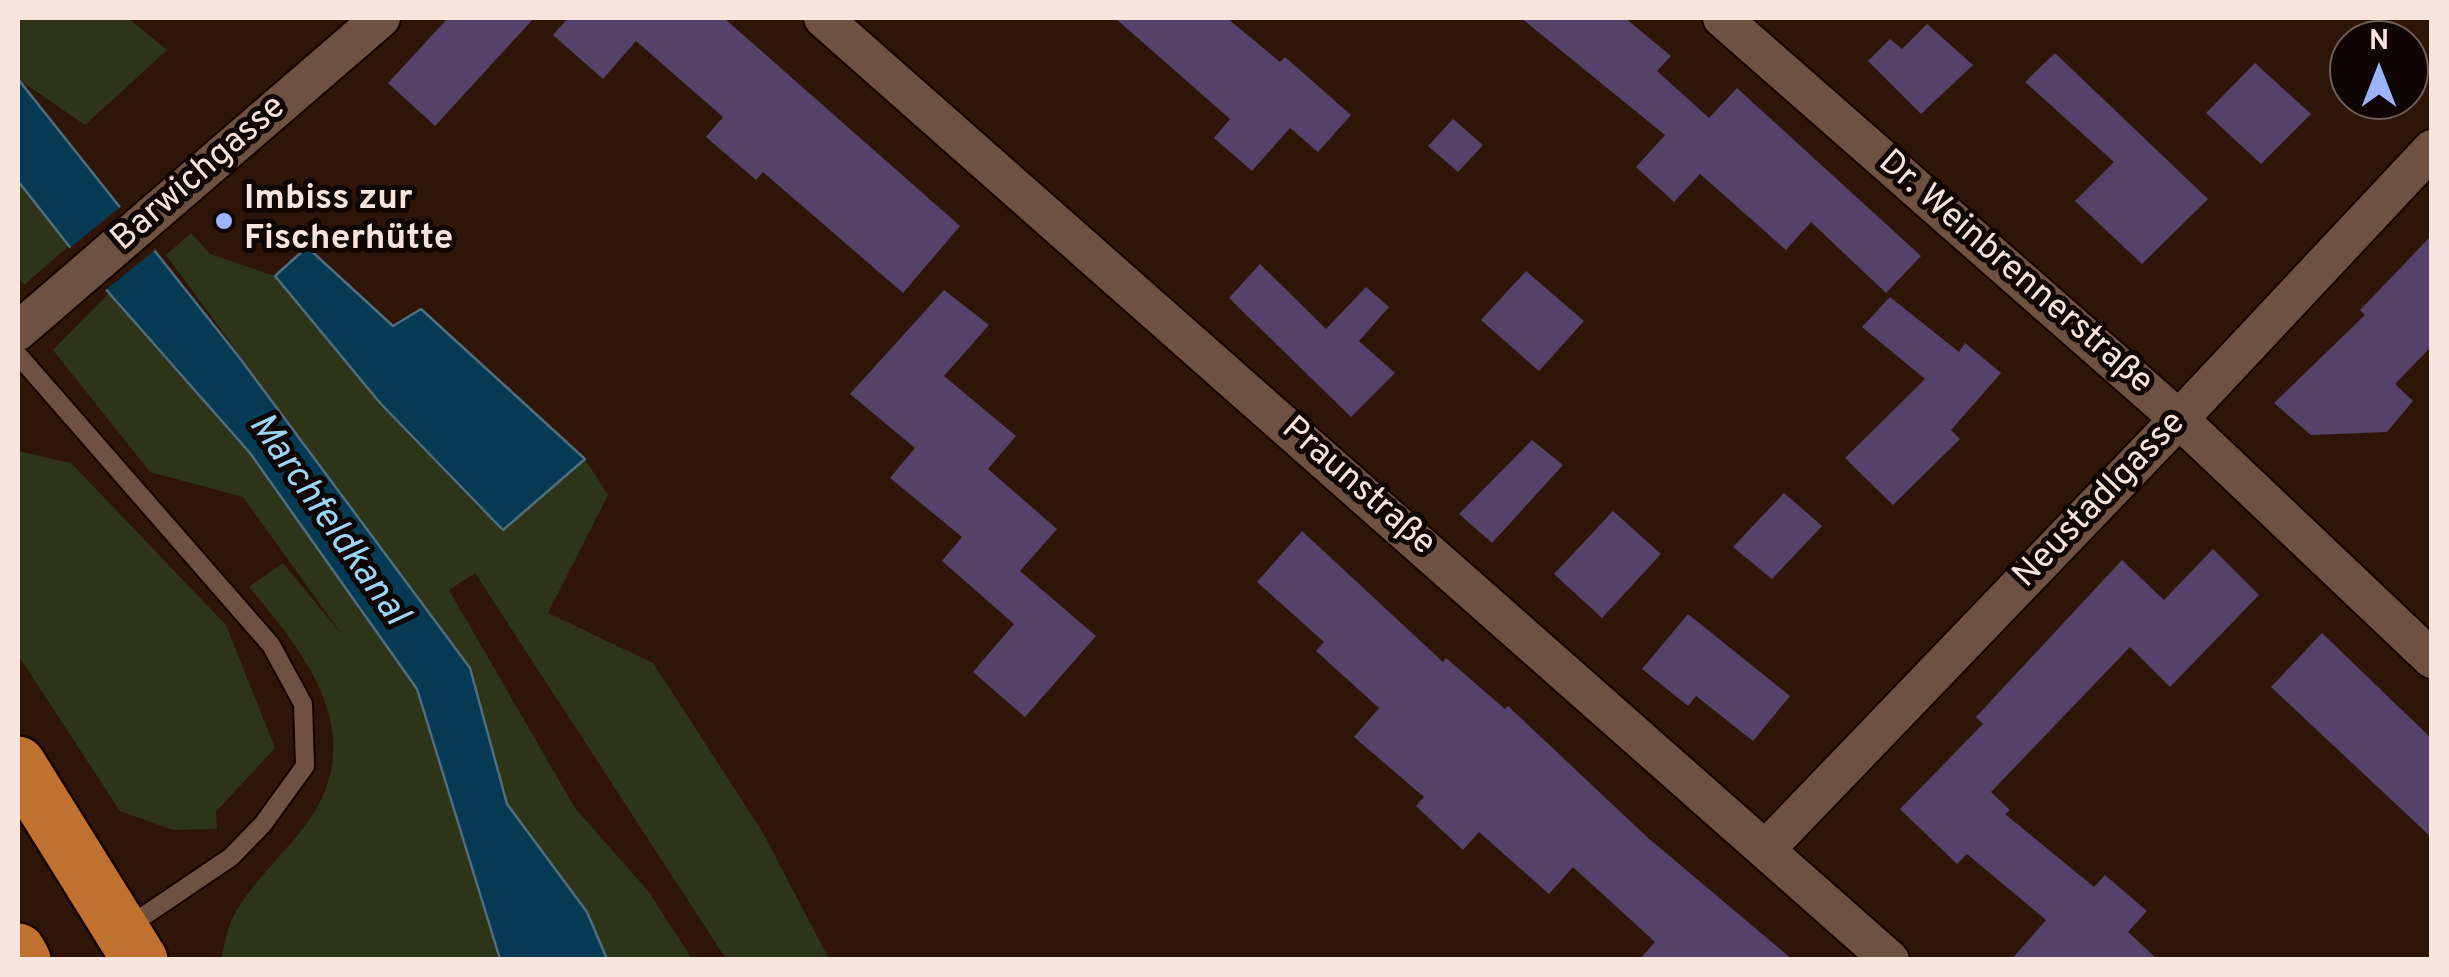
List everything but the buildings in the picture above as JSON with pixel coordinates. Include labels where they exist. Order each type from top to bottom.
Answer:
[{"type":"highway","points":[[18,764],[131,946]]},
{"type":"highway","points":[[18,950],[23,960]]},
{"type":"street","name":"Barwichgasse","points":[[18,331],[381,18]]},
{"type":"street","name":"Praunstraße","points":[[823,18],[1890,960]]},
{"type":"street","name":"Dr. Weinbrennerstraße","points":[[1722,18],[2179,419],[2432,659]]},
{"type":"street","name":"Neustadlgasse","points":[[1766,849],[2432,149]]},
{"type":"lane","points":[[18,354],[271,645],[303,704],[305,766],[262,824],[131,946]]},
{"type":"green space","points":[[18,18],[128,18],[167,50],[85,125],[18,79]]},
{"type":"green space","points":[[18,181],[69,246],[24,285],[18,276]]},
{"type":"green space","points":[[191,233],[210,254],[275,276],[381,404],[502,529],[585,459],[608,495],[548,613],[653,663],[762,831],[829,959],[726,959],[475,573],[449,590],[575,808],[649,892],[692,959],[607,959],[587,912],[507,804],[470,668],[166,255]]},
{"type":"green space","points":[[109,293],[250,453],[417,689],[500,959],[221,959],[237,911],[301,831],[322,798],[332,765],[333,733],[312,672],[249,587],[283,563],[343,636],[243,497],[150,472],[53,350]]},
{"type":"green space","points":[[18,451],[71,463],[226,625],[275,748],[216,812],[217,829],[173,830],[120,811],[18,655]]},
{"type":"water","name":"Marchfeldkanal","points":[[18,79],[239,357],[470,668],[507,804],[587,912],[607,959],[500,959],[417,689],[250,453],[80,260],[18,181]]},
{"type":"water","points":[[307,247],[393,326],[421,309],[585,459],[503,530],[381,404],[275,276]]},
{"type":"pier","points":[[125,203],[160,246],[102,293],[66,251]]},
{"type":"place","name":"Imbiss zur Fischerhütte","points":[[224,221]]}]
